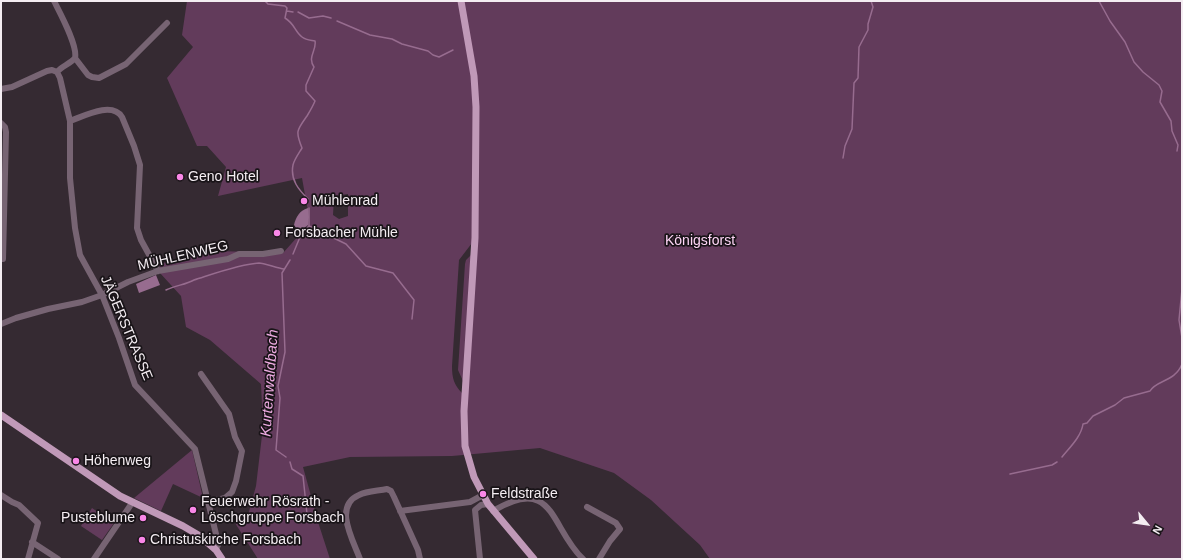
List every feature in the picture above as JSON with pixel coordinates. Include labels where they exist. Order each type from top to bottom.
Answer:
[{"type":"main road","points":[[461,1],[474,76],[476,97],[475,238],[463,422],[465,446],[474,477],[482,495],[493,511],[534,559]]},
{"type":"main road","points":[[1,415],[108,488],[132,502],[189,529],[200,536],[216,550],[222,559]]},
{"type":"street","points":[[1,89],[12,87],[47,71],[52,70],[56,72],[61,67],[74,60],[76,52],[68,30],[54,1]]},
{"type":"street","points":[[75,58],[88,75],[92,78],[98,78],[126,64],[167,24]]},
{"type":"street","name":"JÄGERSTRASSE","points":[[56,72],[60,78],[70,121],[70,178],[80,255],[102,294],[135,385],[194,448],[218,545],[216,550]]},
{"type":"street","points":[[70,121],[106,110],[114,110],[120,114],[134,146],[140,165],[137,228],[141,240],[158,271]]},
{"type":"street","points":[[1,123],[5,127],[6,132],[3,259]]},
{"type":"street","name":"MÜHLENWEG","points":[[1,324],[16,318],[59,306],[82,302],[158,271],[223,260],[239,254],[263,254],[281,251]]},
{"type":"street","points":[[201,374],[229,414],[235,437],[242,451],[236,481],[232,492],[225,498],[208,502]]},
{"type":"street","points":[[360,559],[345,518],[347,508],[351,500],[363,493],[387,489],[391,492],[400,511],[418,550],[420,559]]},
{"type":"street","points":[[1,495],[19,505],[38,523],[28,559]]},
{"type":"street","points":[[400,511],[470,502],[482,495]]},
{"type":"street","points":[[493,511],[507,502],[519,498],[532,499],[542,503],[551,510],[571,545],[583,559]]},
{"type":"street","points":[[94,559],[132,502]]},
{"type":"street","points":[[470,502],[475,510],[480,559]]},
{"type":"street","points":[[475,510],[481,505],[488,504]]},
{"type":"street","points":[[587,508],[616,523],[620,529],[610,541],[599,559]]},
{"type":"street","points":[[32,542],[58,559]]},
{"type":"green space","name":"Königsforst","points":[[187,1],[1182,1],[1182,559],[710,559],[700,545],[651,500],[614,473],[540,448],[452,456],[350,457],[303,467],[330,559],[258,559],[235,523],[248,515],[256,486],[263,427],[261,384],[210,340],[186,327],[181,296],[160,273],[159,264],[218,251],[283,253],[308,225],[309,217],[302,178],[218,196],[226,167],[207,146],[197,146],[167,78],[193,47],[182,35]],"holes":[[[348,194],[348,216],[339,219],[333,215],[334,196]],[[472,243],[471,255],[466,260],[465,264],[458,370],[463,381],[462,393],[457,387],[452,374],[459,260]]]},
{"type":"green space","points":[[192,450],[203,498],[173,484],[161,511],[134,498]]},
{"type":"green space","points":[[92,508],[114,523],[102,540],[81,526]]},
{"type":"shaded area","points":[[308,208],[308,225],[299,232],[294,225],[296,219],[300,213]]},
{"type":"shaded area","points":[[156,275],[160,285],[139,293],[136,284]]},
{"type":"waterway","name":"Kurtenwaldbach","points":[[265,1],[268,4],[285,6],[287,8],[285,18],[302,37],[315,41],[315,47],[311,60],[314,67],[306,85],[306,91],[315,101],[299,128],[298,138],[302,148],[294,161],[292,170],[296,184],[308,199]]},
{"type":"waterway","points":[[843,158],[845,146],[852,129],[854,83],[858,78],[859,47],[868,30],[868,24],[873,7],[871,1]]},
{"type":"waterway","points":[[1099,1],[1110,21],[1125,42],[1134,62],[1143,72],[1159,85],[1162,91],[1160,102],[1171,121],[1172,131],[1178,145],[1177,151]]},
{"type":"waterway","name":"Kurtenwaldbach","points":[[287,11],[293,12]]},
{"type":"waterway","points":[[298,12],[309,18],[323,16],[331,18]]},
{"type":"waterway","points":[[337,21],[370,35],[392,39],[402,44],[428,51],[439,57],[453,50]]},
{"type":"waterway","name":"Kurtenwaldbach","points":[[293,254],[300,237],[309,226],[309,208]]},
{"type":"waterway","points":[[309,226],[346,244],[366,266],[393,273],[414,300],[412,319]]},
{"type":"waterway","name":"Kurtenwaldbach","points":[[286,457],[276,450],[280,398],[278,386],[285,352],[282,273],[290,260]]},
{"type":"waterway","points":[[166,290],[235,267],[261,263],[284,269]]},
{"type":"waterway","points":[[1182,289],[1179,320],[1182,338]]},
{"type":"waterway","points":[[1062,457],[1078,438],[1083,424],[1087,423],[1093,416],[1115,405],[1124,398],[1150,391],[1153,387],[1175,374],[1182,364]]},
{"type":"waterway","name":"Kurtenwaldbach","points":[[290,462],[292,469],[303,476],[307,514]]},
{"type":"waterway","points":[[1010,474],[1052,465],[1057,462]]},
{"type":"place","name":"Geno Hotel","points":[[180,177]]},
{"type":"place","name":"Mühlenrad","points":[[304,201]]},
{"type":"place","name":"Forsbacher Mühle","points":[[277,233]]},
{"type":"place","name":"Höhenweg","points":[[76,461]]},
{"type":"place","name":"Feldstraße","points":[[483,494]]},
{"type":"place","name":"Feuerwehr Rösrath - Löschgruppe Forsbach","points":[[193,510]]},
{"type":"place","name":"Pusteblume","points":[[143,518]]},
{"type":"place","name":"Christuskirche Forsbach","points":[[142,540]]}]
